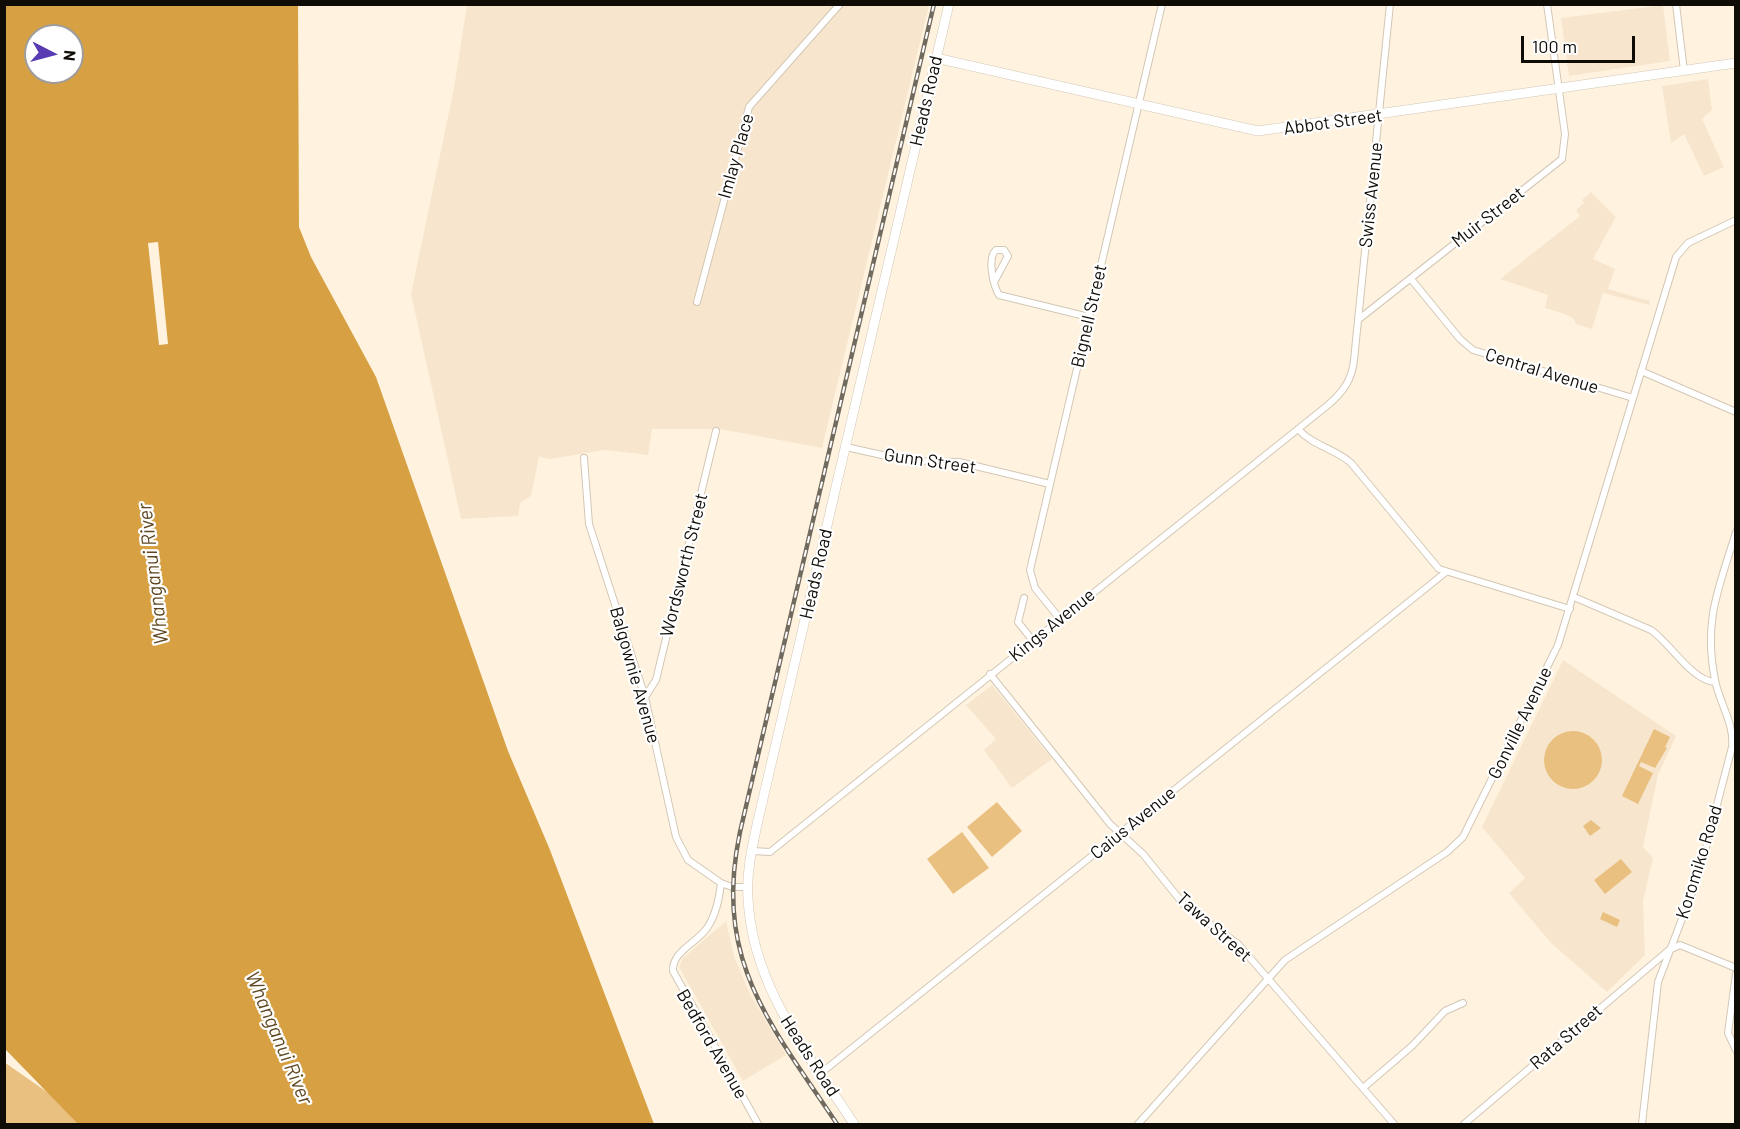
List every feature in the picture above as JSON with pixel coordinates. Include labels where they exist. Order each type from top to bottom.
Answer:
[{"type":"main road","name":"Heads Road","points":[[854,1125],[780,1009],[762,970],[752,935],[748,887],[752,851],[949,4]]},
{"type":"main road","name":"Abbot Street","points":[[936,58],[1258,131],[1736,63]]},
{"type":"street","name":"Imlay Place","points":[[697,302],[748,107],[840,4]]},
{"type":"street","name":"Bignell Street","points":[[1060,619],[1035,588],[1030,570],[1162,4]]},
{"type":"street","name":"Swiss Avenue","points":[[1347,384],[1353,369],[1359,319],[1390,4]]},
{"type":"street","points":[[1548,4],[1559,89]]},
{"type":"street","points":[[1676,4],[1684,71]]},
{"type":"street","name":"Muir Street","points":[[1359,319],[1562,159],[1565,134],[1559,89]]},
{"type":"street","name":"Gonville Avenue","points":[[1138,1125],[1268,978],[1297,950],[1447,852],[1463,837],[1555,652],[1574,597],[1676,257],[1688,243],[1736,220]]},
{"type":"street","points":[[994,282],[1007,261],[1004,250],[992,252],[994,282],[999,295],[1089,317]]},
{"type":"street","name":"Central Avenue","points":[[1411,279],[1460,339],[1473,350],[1633,398]]},
{"type":"street","points":[[1641,371],[1736,412]]},
{"type":"street","name":"Kings Avenue","points":[[752,851],[770,852],[1298,429],[1338,396],[1347,384]]},
{"type":"street","points":[[1298,429],[1308,441],[1337,452],[1351,463],[1432,562],[1446,572],[1570,609]]},
{"type":"street","name":"Wordsworth Street","points":[[645,697],[654,686],[716,431]]},
{"type":"street","name":"Gunn Street","points":[[846,447],[909,461],[958,462],[1050,484]]},
{"type":"street","name":"Balgownie Avenue","points":[[584,458],[589,524],[645,697],[676,837],[688,860],[721,883],[732,887],[748,887]]},
{"type":"street","name":"Koromiko Road","points":[[1642,1125],[1658,982],[1699,874],[1734,747],[1715,682],[1709,627],[1736,532]]},
{"type":"street","name":"Caius Avenue","points":[[821,1073],[1446,572]]},
{"type":"street","points":[[1574,597],[1651,630],[1662,637],[1698,676],[1706,681],[1715,682]]},
{"type":"street","points":[[1023,598],[1018,622],[1033,641]]},
{"type":"street","name":"Tawa Street","points":[[990,674],[1119,834],[1143,854],[1185,906],[1238,944],[1394,1125]]},
{"type":"street","name":"Bedford Avenue","points":[[721,883],[711,922],[705,931],[674,961],[674,976],[758,1125]]},
{"type":"street","points":[[1670,950],[1680,945],[1736,968]]},
{"type":"street","name":"Rata Street","points":[[1464,1125],[1670,950]]},
{"type":"street","points":[[1736,974],[1728,1033],[1736,1050]]},
{"type":"street","points":[[1363,1088],[1412,1046],[1445,1011],[1463,1002]]},
{"type":"shaded area","points":[[467,5],[929,5],[822,448],[720,429],[652,429],[648,455],[605,450],[550,459],[539,457],[531,496],[520,503],[518,516],[461,519],[411,294],[454,88]]},
{"type":"shaded area","points":[[1663,5],[1670,61],[1569,76],[1561,18]]},
{"type":"shaded area","points":[[1708,79],[1712,110],[1702,119],[1724,167],[1704,176],[1684,134],[1671,143],[1662,86]]},
{"type":"shaded area","points":[[1591,192],[1616,217],[1593,259],[1615,269],[1608,289],[1650,301],[1649,305],[1603,293],[1592,329],[1576,324],[1573,318],[1562,313],[1545,308],[1548,295],[1500,279],[1580,216],[1576,210]]},
{"type":"shaded area","points":[[1563,660],[1676,736],[1658,775],[1643,847],[1653,858],[1643,901],[1645,955],[1607,992],[1551,943],[1509,893],[1525,878],[1482,827]]},
{"type":"shaded area","points":[[992,685],[1052,759],[1012,788],[984,750],[996,739],[966,705]]},
{"type":"shaded area","points":[[1654,729],[1670,737],[1665,747],[1667,748],[1655,768],[1641,762],[1639,766],[1653,773],[1638,804],[1622,796]]},
{"type":"shaded area","points":[[1573,731],[1584,733],[1597,744],[1602,760],[1600,771],[1589,784],[1573,789],[1562,787],[1549,776],[1544,760],[1546,749],[1557,736]]},
{"type":"shaded area","points":[[997,802],[1022,831],[992,857],[967,827]]},
{"type":"shaded area","points":[[1591,820],[1601,828],[1590,836],[1583,826]]},
{"type":"shaded area","points":[[962,832],[989,868],[953,894],[927,859]]},
{"type":"shaded area","points":[[1621,859],[1632,872],[1605,894],[1594,880]]},
{"type":"shaded area","points":[[1603,912],[1620,920],[1617,927],[1600,919]]},
{"type":"shaded area","points":[[726,921],[734,956],[750,994],[786,1055],[743,1081],[679,967],[683,958]]},
{"type":"shaded area","points":[[4,1062],[83,1117],[91,1124],[5,1124]]},
{"type":"water","name":"Whanganui River","points":[[5,5],[298,5],[299,227],[311,257],[376,377],[508,751],[550,850],[654,1124],[78,1124],[5,1049]]},
{"type":"pier","points":[[158,242],[168,344],[159,345],[148,243]]},
{"type":"railway","points":[[837,1124],[790,1054],[753,989],[741,954],[734,918],[734,877],[740,832],[934,4]]}]
